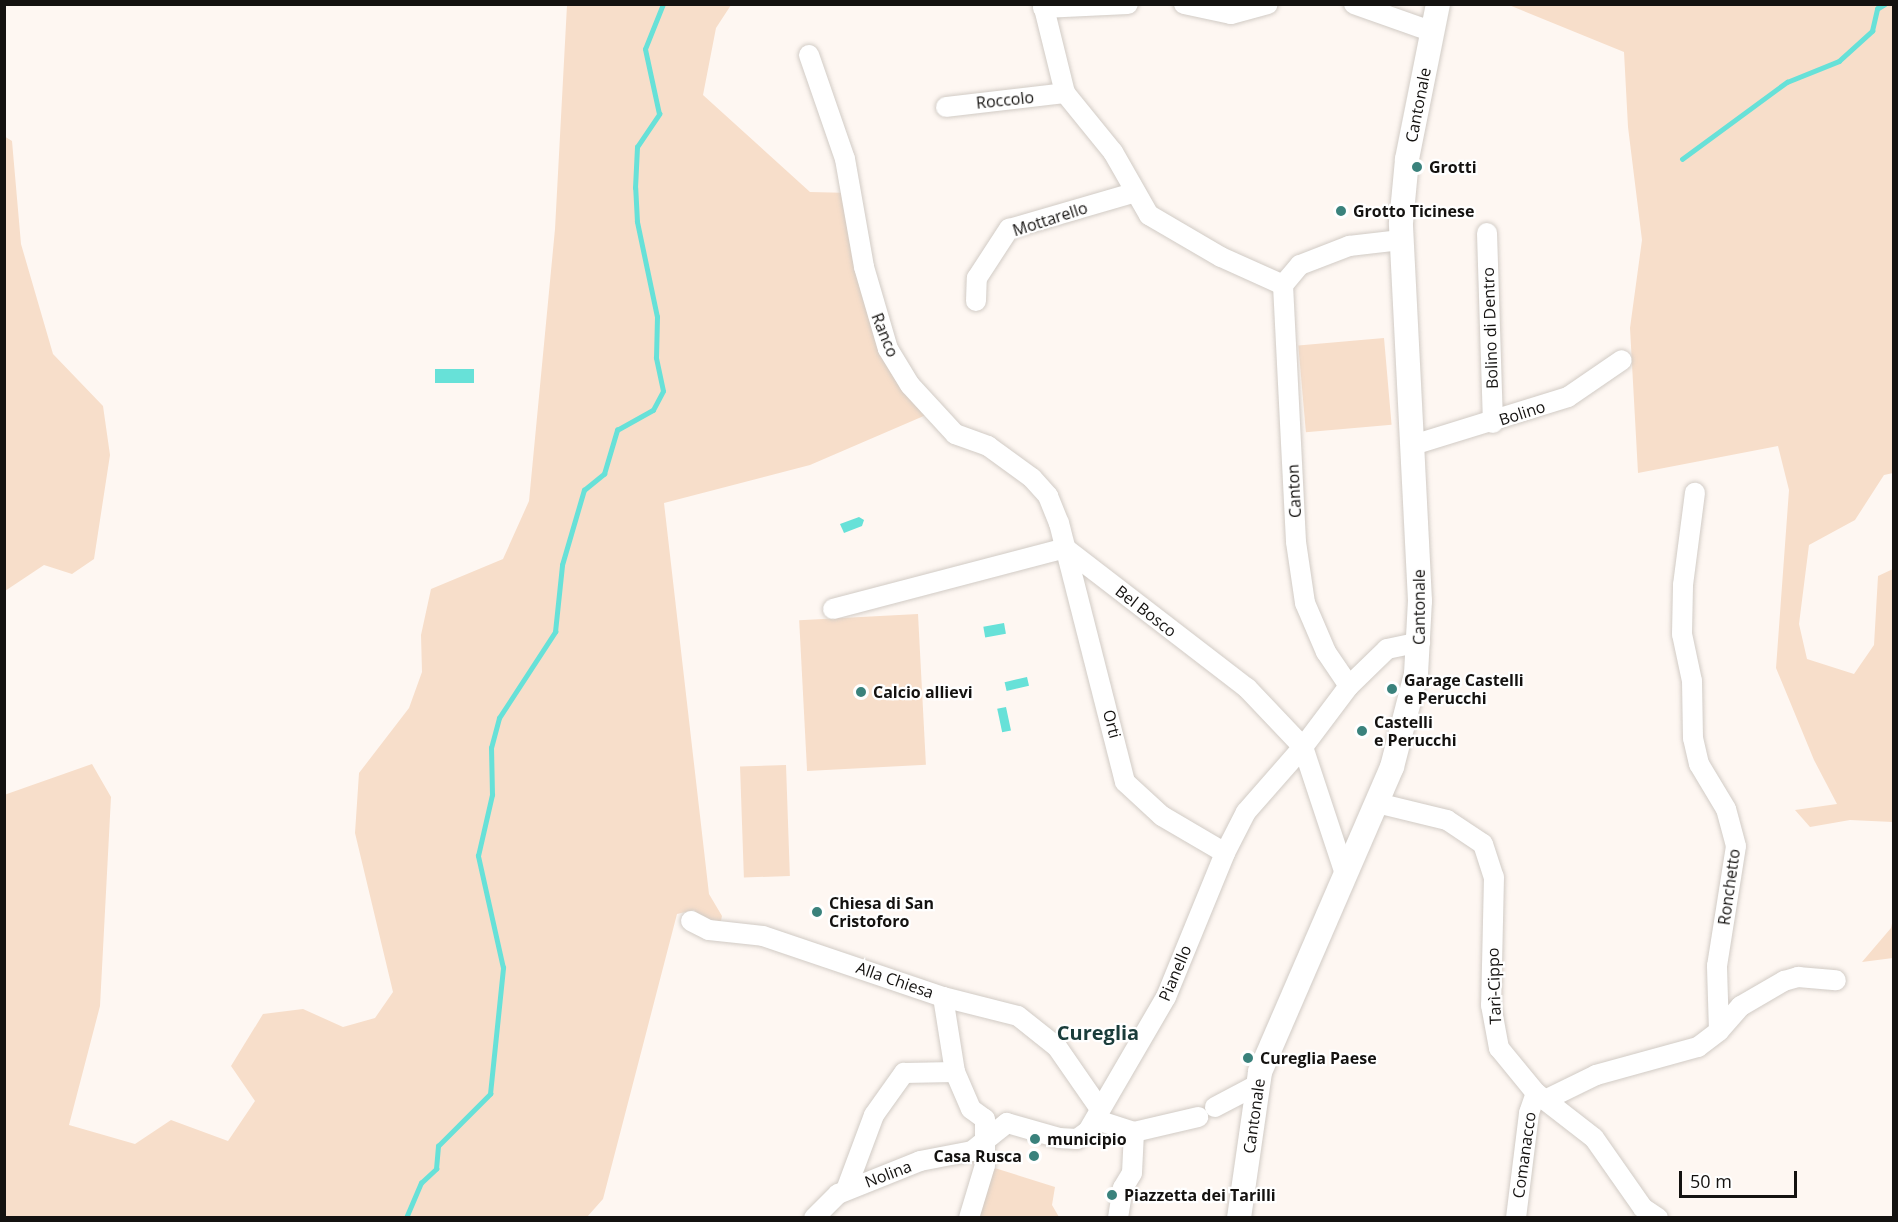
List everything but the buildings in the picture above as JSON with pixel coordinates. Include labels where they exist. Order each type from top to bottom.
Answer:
[{"type":"street","points":[[1128,4],[1043,6],[1065,93],[1113,152],[1133,193],[1149,215],[1221,257],[1283,285],[1300,265],[1348,246],[1401,240]]},
{"type":"street","points":[[1184,4],[1231,14],[1268,4]]},
{"type":"street","points":[[1354,4],[1433,32]]},
{"type":"street","name":"Cantonale","points":[[1239,1218],[1257,1085],[1377,803],[1403,735],[1420,642],[1413,445],[1401,240],[1404,178],[1438,4]]},
{"type":"street","name":"Ranco","points":[[809,55],[840,137],[864,267],[888,349],[910,385],[955,434],[988,446],[1032,478],[1048,496],[1065,548]]},
{"type":"street","name":"Roccolo","points":[[946,107],[1065,93]]},
{"type":"street","name":"Mottarello","points":[[976,301],[977,278],[1009,229],[1133,193]]},
{"type":"street","name":"Bolino di Dentro","points":[[1487,233],[1493,423]]},
{"type":"street","name":"Canton","points":[[1283,285],[1296,542],[1305,603],[1326,652],[1349,686]]},
{"type":"street","name":"Bolino","points":[[1413,445],[1493,423],[1568,397],[1622,360]]},
{"type":"street","name":"Ronchetto","points":[[1695,493],[1683,585],[1682,634],[1692,681],[1693,738],[1699,764],[1726,809],[1736,846],[1717,966],[1719,1031]]},
{"type":"street","points":[[833,609],[1065,548]]},
{"type":"street","name":"Bel Bosco","points":[[1065,548],[1246,688],[1303,747],[1345,874]]},
{"type":"street","name":"Orti","points":[[1065,548],[1125,782],[1161,816],[1225,853]]},
{"type":"street","name":"Pianello","points":[[1099,1114],[1166,997],[1225,853],[1246,812],[1303,747],[1349,686],[1387,649],[1420,642]]},
{"type":"street","name":"Tarì-Cippo","points":[[1377,803],[1461,826],[1483,844],[1494,878],[1493,1023],[1499,1048],[1541,1096],[1594,1138],[1643,1208],[1658,1218]]},
{"type":"street","name":"Alla Chiesa","points":[[691,921],[709,930],[764,936],[943,997],[954,1072],[971,1109],[985,1119],[986,1165],[969,1218]]},
{"type":"street","points":[[1541,1096],[1596,1075],[1698,1047],[1719,1031],[1742,1006],[1784,981],[1798,978],[1836,980]]},
{"type":"street","points":[[943,997],[1018,1016],[1057,1047],[1099,1114],[1134,1132],[1198,1117]]},
{"type":"street","points":[[846,1190],[874,1115],[904,1073],[954,1072]]},
{"type":"street","points":[[1215,1107],[1257,1085]]},
{"type":"street","name":"Comanacco","points":[[1516,1218],[1529,1113],[1541,1096]]},
{"type":"street","name":"Nolina","points":[[814,1218],[830,1199],[846,1190],[920,1161],[972,1151],[1007,1123],[1059,1138],[1077,1139],[1099,1114]]},
{"type":"street","points":[[1118,1218],[1123,1188],[1132,1173],[1134,1132]]},
{"type":"shaded area","points":[[567,5],[731,5],[716,28],[703,95],[810,192],[852,193],[876,313],[933,412],[810,465],[664,503],[709,894],[722,916],[721,921],[708,926],[694,910],[677,914],[603,1199],[587,1217],[5,1217],[4,795],[92,764],[111,797],[100,1006],[69,1125],[135,1144],[171,1120],[228,1141],[255,1101],[231,1066],[263,1014],[303,1009],[343,1027],[375,1018],[393,992],[355,833],[359,773],[409,708],[422,672],[421,635],[431,589],[503,559],[529,501],[555,229]]},
{"type":"shaded area","points":[[1509,5],[1893,5],[1893,473],[1884,475],[1855,520],[1809,545],[1799,624],[1807,659],[1854,674],[1874,645],[1878,576],[1893,569],[1893,822],[1850,820],[1810,827],[1795,810],[1837,804],[1814,760],[1776,668],[1789,490],[1778,446],[1638,473],[1630,328],[1642,240],[1628,127],[1624,52]]},
{"type":"shaded area","points":[[4,136],[12,141],[21,244],[53,354],[103,406],[110,455],[94,559],[72,574],[44,565],[5,591]]},
{"type":"shaded area","points":[[1384,338],[1392,425],[1306,432],[1298,345]]},
{"type":"shaded area","name":"Calcio allievi","points":[[918,614],[926,765],[807,771],[799,620]]},
{"type":"shaded area","points":[[786,765],[790,876],[744,878],[740,767]]},
{"type":"shaded area","points":[[1893,919],[1893,958],[1862,962],[1891,928]]},
{"type":"shaded area","points":[[985,1165],[1055,1187],[1052,1205],[1059,1217],[969,1218]]},
{"type":"water","points":[[435,369],[474,369],[474,383],[435,383]]},
{"type":"water","points":[[859,517],[864,520],[862,526],[844,533],[840,524]]},
{"type":"water","points":[[1004,623],[1006,634],[985,637],[983,627]]},
{"type":"water","points":[[1027,677],[1029,686],[1007,691],[1005,682]]},
{"type":"water","points":[[1006,707],[1011,730],[1002,732],[997,709]]},
{"type":"waterway","points":[[406,1218],[421,1183],[436,1169],[438,1146],[490,1094],[503,968],[478,856],[492,795],[491,748],[499,718],[555,632],[562,565],[584,490],[604,474],[617,430],[653,410],[663,391],[656,358],[657,317],[637,222],[635,188],[637,147],[659,114],[645,49],[663,4]]},
{"type":"waterway","points":[[1682,159],[1787,82],[1839,61],[1872,31],[1877,9],[1885,4]]},
{"type":"place","name":"Grotti","points":[[1417,167]]},
{"type":"place","name":"Grotto Ticinese","points":[[1341,211]]},
{"type":"place","name":"Garage Castelli e Perucchi","points":[[1392,689]]},
{"type":"place","name":"Calcio allievi","points":[[861,692]]},
{"type":"place","name":"Castelli e Perucchi","points":[[1362,731]]},
{"type":"place","name":"Chiesa di San Cristoforo","points":[[817,912]]},
{"type":"place","name":"Cureglia Paese","points":[[1248,1058]]},
{"type":"place","name":"municipio","points":[[1035,1139]]},
{"type":"place","name":"Casa Rusca","points":[[1034,1156]]},
{"type":"place","name":"Piazzetta dei Tarilli","points":[[1112,1195]]},
{"type":"district","name":"Cureglia","points":[[1098,1032]]}]
